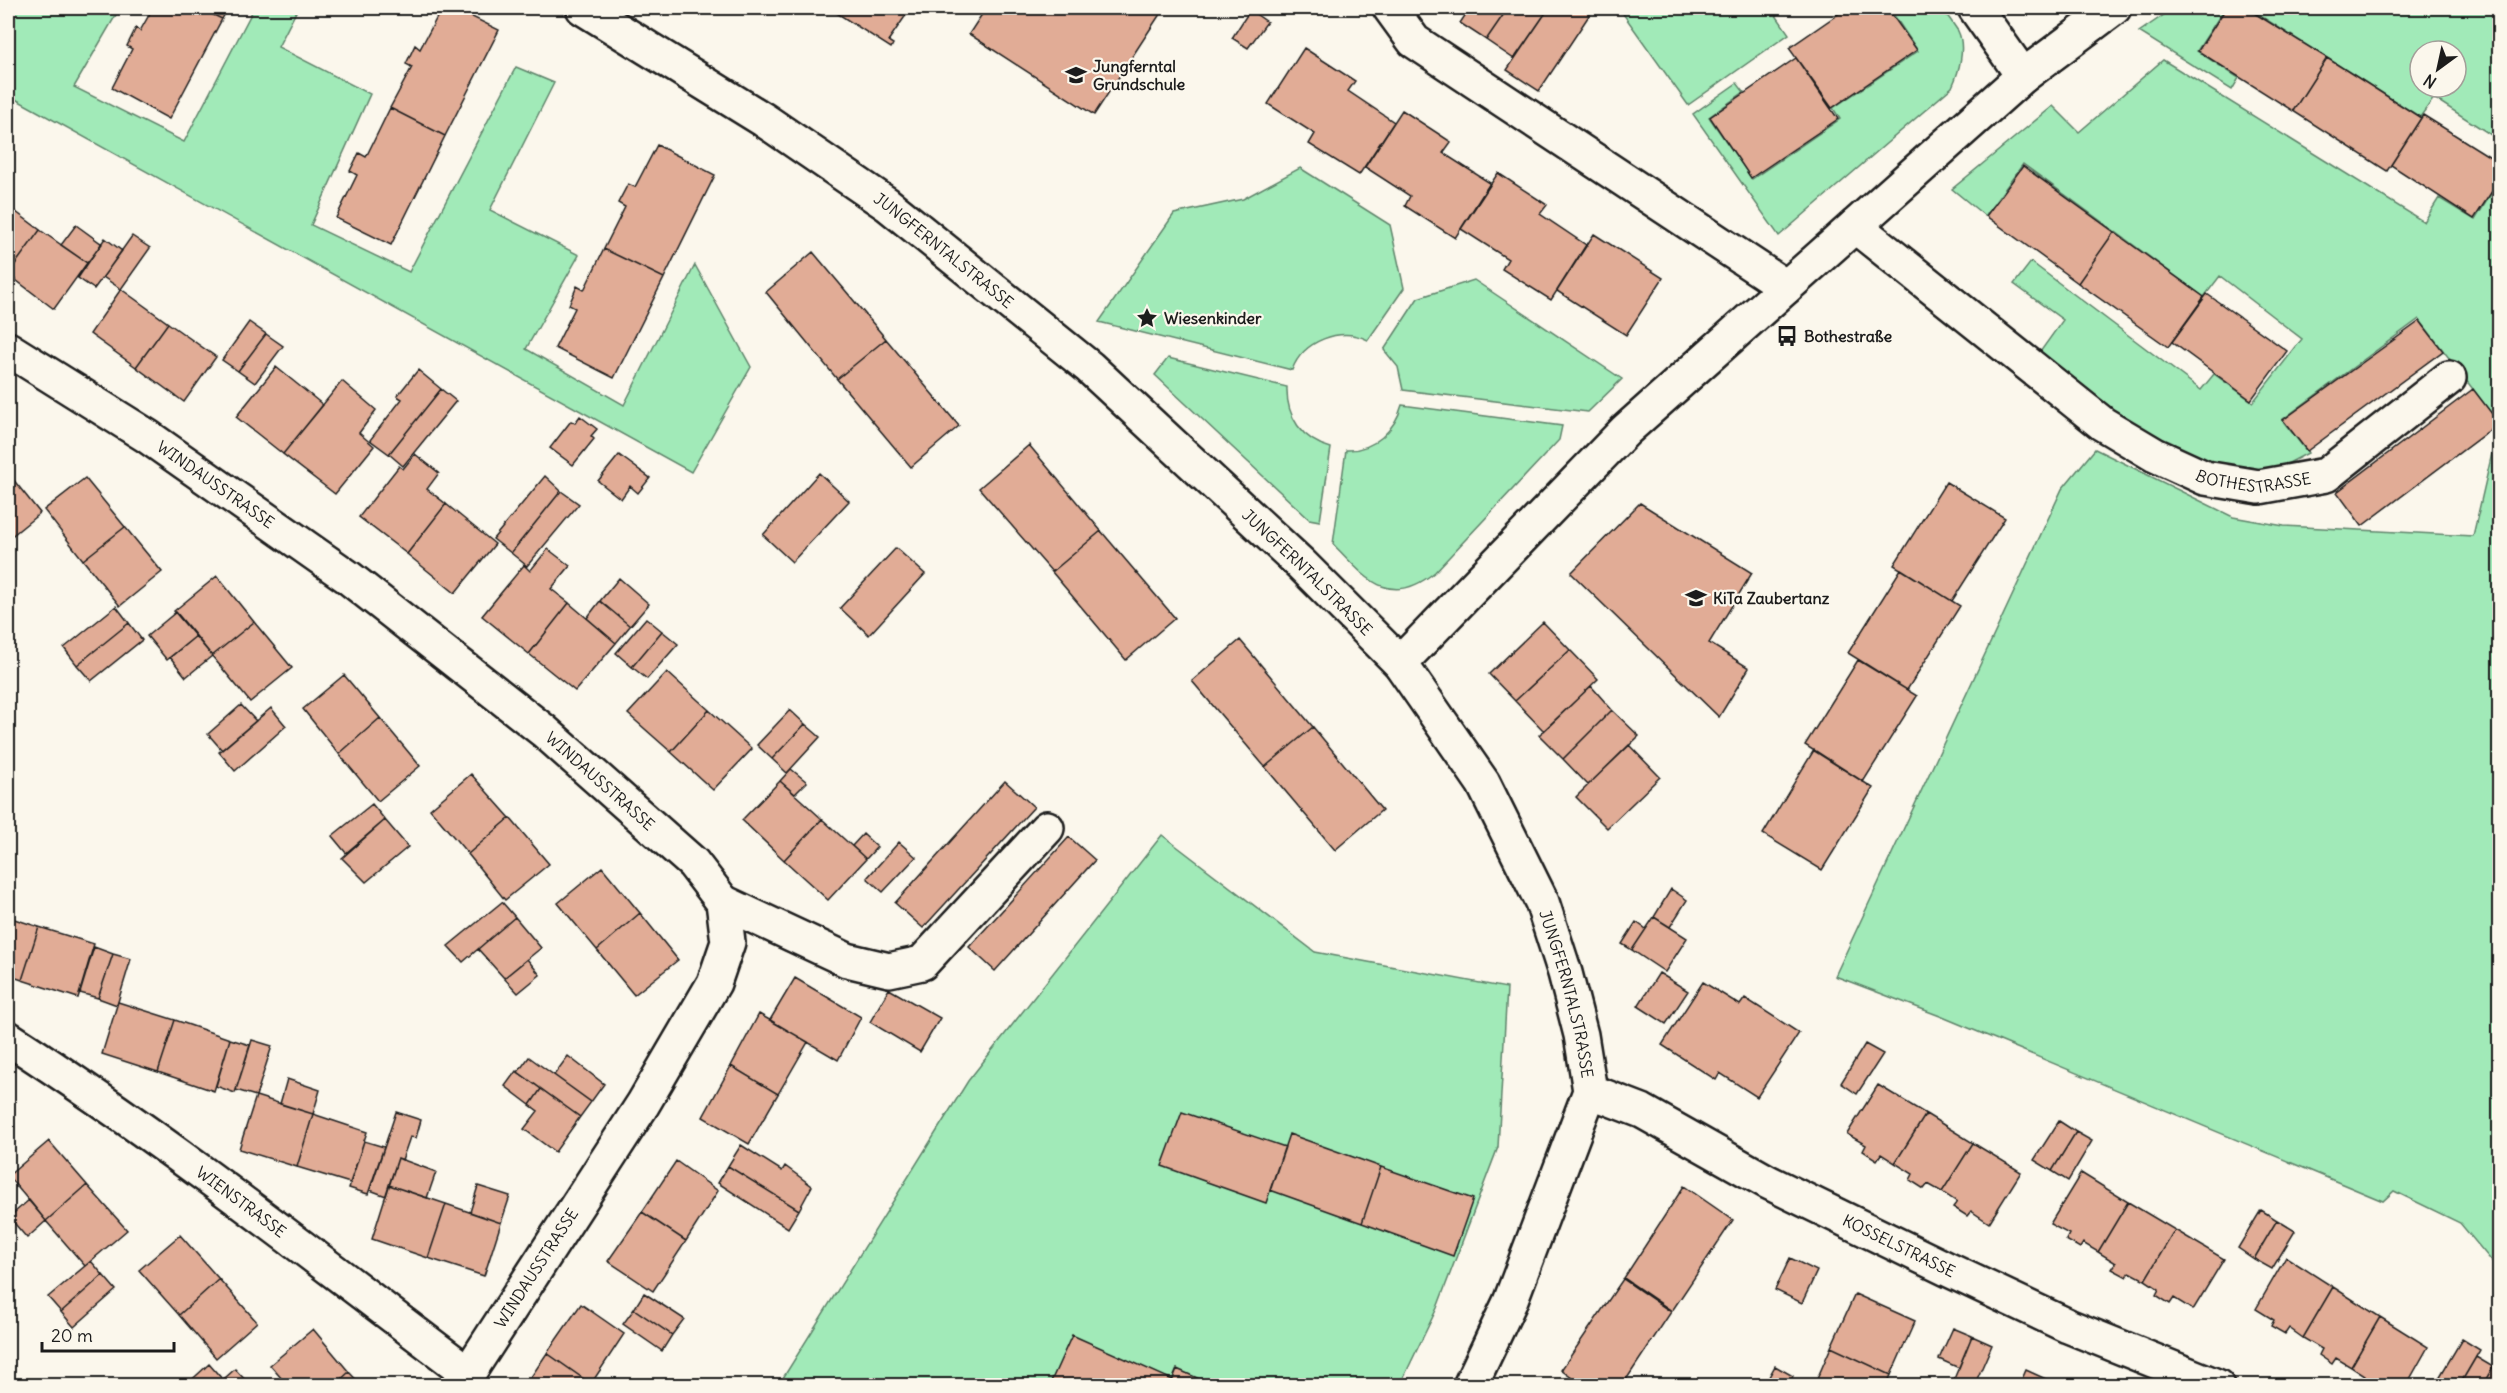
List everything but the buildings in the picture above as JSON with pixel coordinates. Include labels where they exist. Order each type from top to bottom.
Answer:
[{"type":"street","name":"JUNGFERNTALSTRASSE","points":[[583,8],[822,158],[887,204],[1089,367],[1300,563],[1400,663],[1483,783],[1542,902],[1565,973],[1581,1035],[1590,1091],[1510,1302],[1470,1386]]},
{"type":"street","points":[[1390,8],[1414,41],[1786,287]]},
{"type":"street","points":[[1974,8],[2024,76]]},
{"type":"street","points":[[1400,663],[1626,430],[2024,76],[2114,8]]},
{"type":"street","name":"BOTHESTRASSE","points":[[1855,226],[2103,424],[2156,455],[2205,478],[2259,487],[2326,476],[2449,378]]},
{"type":"street","name":"WINDAUSSTRASSE","points":[[8,349],[147,436],[348,577],[553,739],[693,862],[723,902],[728,942],[714,983],[643,1104],[464,1379]]},
{"type":"street","points":[[723,902],[846,960],[889,970],[922,963],[1047,828]]},
{"type":"street","name":"WIENSTRASSE","points":[[8,1038],[76,1082],[212,1180],[464,1379]]},
{"type":"street","name":"KOSSELSTRASSE","points":[[1590,1091],[1642,1111],[1768,1182],[2068,1326],[2217,1386]]},
{"type":"green space","points":[[8,8],[120,8],[74,87],[184,142],[254,8],[298,8],[278,47],[370,94],[311,225],[409,272],[516,67],[554,83],[490,210],[579,255],[526,349],[624,405],[695,265],[751,367],[691,472],[8,95]]},
{"type":"green space","points":[[1619,8],[1771,8],[1789,34],[1688,105]]},
{"type":"green space","points":[[1889,8],[1941,8],[1945,13],[1958,31],[1961,44],[1959,67],[1952,87],[1779,236],[1693,114],[1737,83],[1744,92],[1709,117],[1752,179],[1840,119],[1833,108],[1918,51]]},
{"type":"green space","points":[[2174,8],[2225,8],[2197,51],[2239,78],[2232,90],[2139,32]]},
{"type":"green space","points":[[2248,8],[2499,8],[2499,140],[2436,99],[2468,99],[2468,39],[2408,39],[2408,99],[2433,99],[2420,117]]},
{"type":"green space","points":[[2163,60],[2424,222],[2439,198],[2475,220],[2499,181],[2499,423],[2419,319],[2282,420],[2308,453],[2283,466],[2259,471],[2232,471],[2163,448],[2040,352],[2063,320],[2014,284],[2031,262],[2201,390],[2214,374],[2253,402],[2302,339],[2220,276],[2204,297],[2023,164],[1985,216],[1952,189],[2053,106],[2079,132]]},
{"type":"green space","points":[[1300,168],[1390,225],[1404,288],[1368,340],[1346,335],[1324,339],[1305,351],[1292,370],[1099,322],[1174,214],[1243,199]]},
{"type":"green space","points":[[1474,280],[1622,379],[1588,412],[1403,390],[1398,367],[1384,350],[1418,298]]},
{"type":"green space","points":[[1168,358],[1287,387],[1289,408],[1298,426],[1312,439],[1331,448],[1320,521],[1309,519],[1155,375]]},
{"type":"green space","points":[[1402,405],[1562,426],[1559,440],[1435,572],[1419,583],[1391,589],[1367,577],[1333,544],[1346,450],[1366,447],[1382,437],[1394,423]]},
{"type":"green space","points":[[2499,423],[2499,1270],[2460,1223],[2394,1191],[2383,1201],[1940,1016],[1835,976],[2062,489],[2095,449],[2233,517],[2284,526],[2473,536]]},
{"type":"green space","points":[[1162,835],[1315,952],[1507,988],[1498,1147],[1437,1308],[1400,1385],[778,1386],[968,1081]]},
{"type":"place","name":"Jungferntal Grundschule","points":[[1076,75]]},
{"type":"place","name":"Wiesenkinder","points":[[1147,318]]},
{"type":"place","name":"Bothestraße","points":[[1787,336]]},
{"type":"place","name":"KiTa Zaubertanz","points":[[1696,598]]}]
